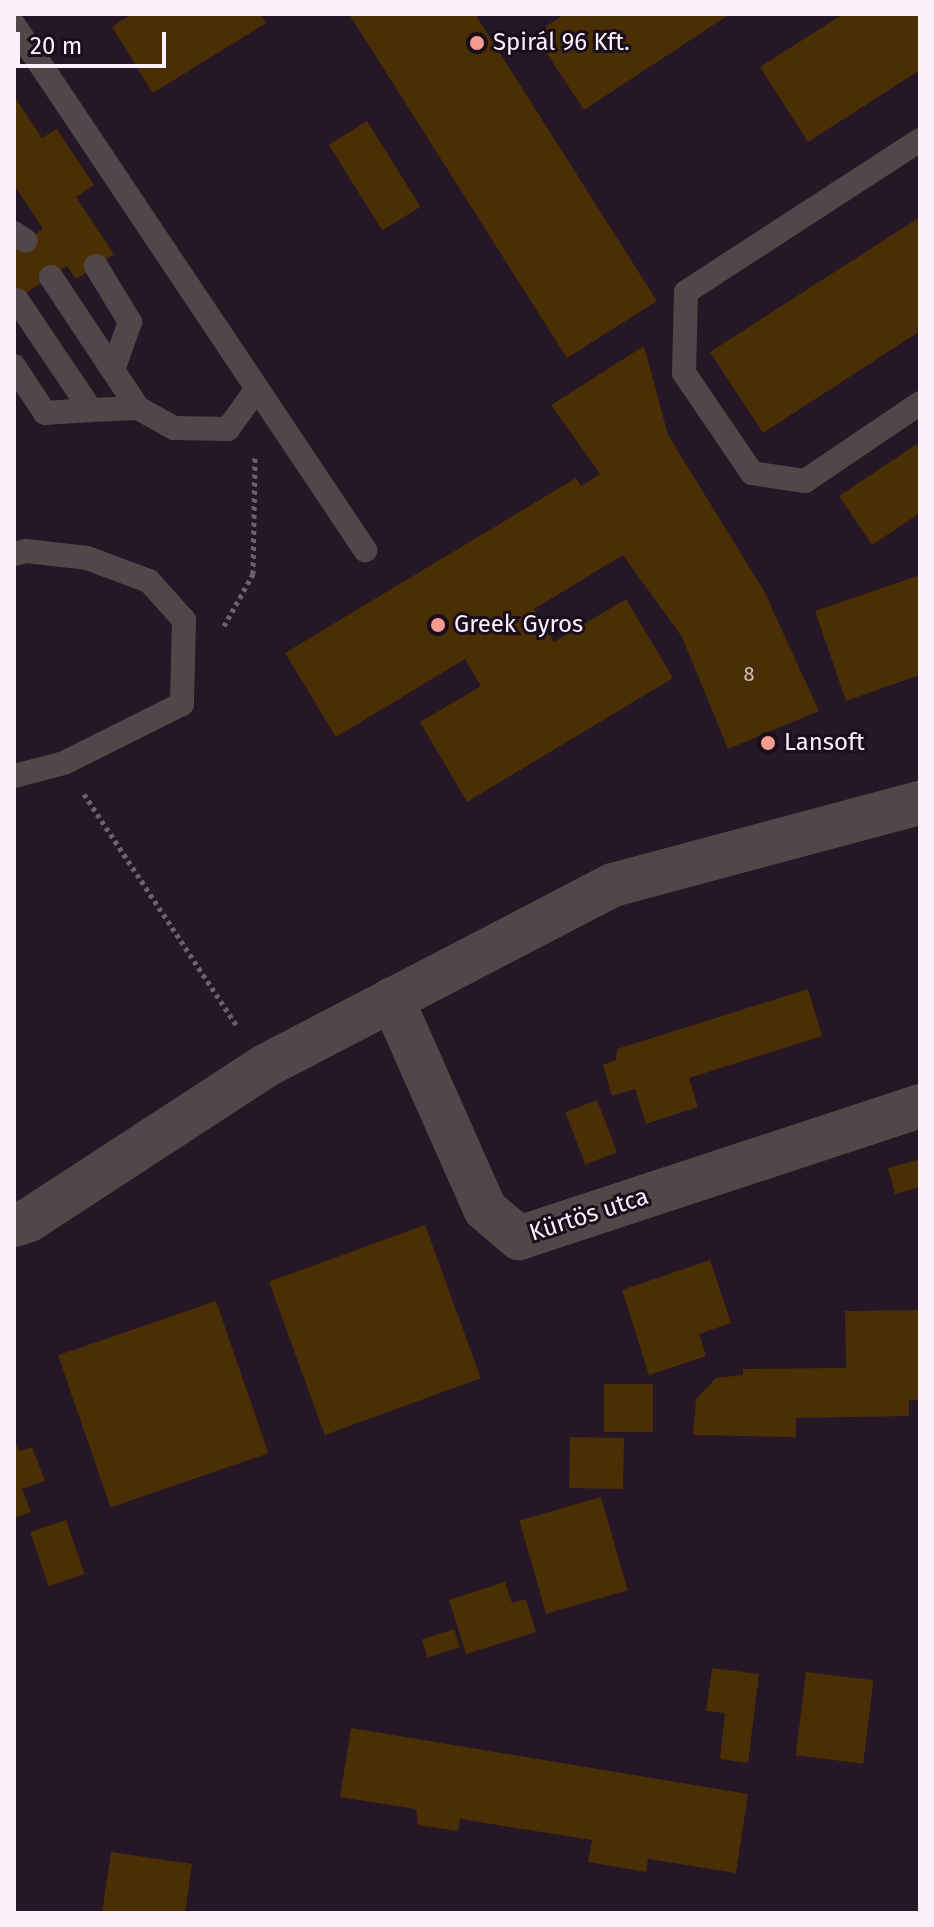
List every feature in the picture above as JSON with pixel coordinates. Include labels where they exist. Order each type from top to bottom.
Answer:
[{"type":"street","points":[[14,1225],[29,1220],[265,1066],[613,885],[920,803]]},
{"type":"street","name":"Kürtös utca","points":[[392,999],[485,1209],[519,1238],[920,1106]]},
{"type":"lane","points":[[14,25],[365,550]]},
{"type":"lane","points":[[920,140],[686,292],[684,373],[752,473],[805,481],[920,403]]},
{"type":"lane","points":[[96,266],[130,322],[113,370]]},
{"type":"lane","points":[[51,277],[138,408],[174,428],[228,429],[256,390]]},
{"type":"lane","points":[[17,300],[91,410]]},
{"type":"lane","points":[[17,374],[45,413],[138,408]]},
{"type":"lane","points":[[14,554],[26,551],[87,558],[149,581],[184,620],[182,704],[64,763],[14,776]]},
{"type":"path","points":[[217,639],[253,574],[256,390]]},
{"type":"path","points":[[64,763],[156,908],[265,1066]]},
{"type":"building","points":[[132,14],[260,14],[266,23],[153,93],[112,27]]},
{"type":"building","points":[[349,14],[475,14],[657,301],[567,358]]},
{"type":"building","points":[[565,14],[730,14],[584,110],[534,34]]},
{"type":"building","points":[[843,14],[920,14],[920,70],[808,142],[760,67]]},
{"type":"building","points":[[14,96],[42,138],[57,129],[94,185],[76,197],[114,254],[76,279],[67,266],[14,301],[14,249],[43,229],[14,185]]},
{"type":"building","points":[[367,121],[421,207],[382,230],[329,145]]},
{"type":"building","points":[[920,217],[920,331],[763,433],[710,352]]},
{"type":"building","points":[[644,346],[668,435],[764,591],[819,711],[728,749],[682,637],[623,555],[534,609],[554,642],[626,599],[673,678],[467,802],[420,722],[481,686],[465,659],[336,737],[285,653],[576,478],[581,486],[600,474],[551,405]]},
{"type":"building","points":[[920,442],[920,513],[872,545],[839,496]]},
{"type":"building","points":[[920,575],[920,675],[846,701],[815,611]]},
{"type":"building","points":[[808,989],[822,1036],[689,1078],[698,1107],[646,1124],[635,1089],[612,1096],[603,1065],[616,1060],[617,1049]]},
{"type":"building","points":[[597,1100],[617,1152],[585,1164],[565,1112]]},
{"type":"building","points":[[920,1159],[920,1187],[895,1194],[888,1168]]},
{"type":"building","points":[[425,1225],[481,1378],[325,1435],[269,1282]]},
{"type":"building","points":[[710,1260],[731,1323],[699,1334],[706,1356],[649,1375],[622,1290]]},
{"type":"building","points":[[216,1301],[268,1453],[111,1508],[58,1355]]},
{"type":"building","points":[[920,1310],[920,1400],[909,1400],[909,1416],[796,1418],[796,1437],[693,1435],[696,1399],[716,1378],[743,1375],[743,1369],[846,1368],[845,1311]]},
{"type":"building","points":[[604,1384],[653,1384],[653,1432],[604,1432]]},
{"type":"building","points":[[570,1437],[624,1438],[623,1489],[569,1488]]},
{"type":"building","points":[[14,1439],[19,1451],[32,1447],[45,1481],[22,1489],[31,1512],[14,1518]]},
{"type":"building","points":[[601,1497],[628,1590],[546,1614],[519,1520]]},
{"type":"building","points":[[66,1520],[85,1574],[49,1586],[30,1532]]},
{"type":"building","points":[[505,1582],[512,1603],[526,1599],[536,1632],[466,1654],[449,1600]]},
{"type":"building","points":[[454,1629],[460,1647],[428,1658],[422,1640]]},
{"type":"building","points":[[712,1668],[759,1674],[748,1763],[720,1759],[725,1713],[706,1711]]},
{"type":"building","points":[[806,1672],[873,1680],[863,1764],[796,1755]]},
{"type":"building","points":[[351,1728],[748,1794],[736,1873],[648,1859],[646,1872],[588,1862],[592,1840],[460,1819],[458,1831],[418,1825],[416,1809],[340,1797]]},
{"type":"building","points":[[111,1852],[192,1864],[185,1913],[102,1913]]},
{"type":"place","name":"Spirál 96 Kft.","points":[[477,43]]},
{"type":"place","name":"Greek Gyros","points":[[438,625]]},
{"type":"place","name":"Lansoft","points":[[768,743]]}]
